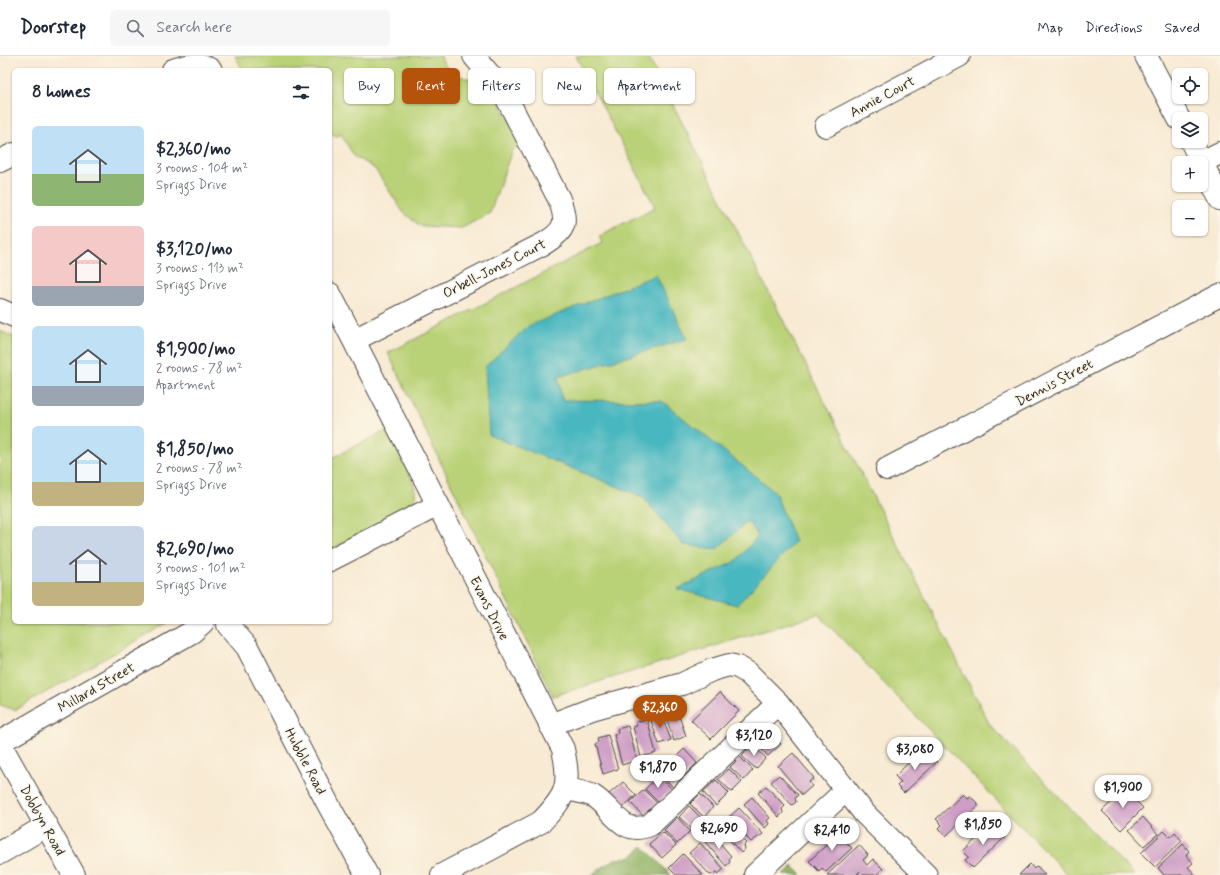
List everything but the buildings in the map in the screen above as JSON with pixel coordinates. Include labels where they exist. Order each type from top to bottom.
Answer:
[{"type":"street","name":"Orbell-Jones Court","points":[[354,340],[545,243],[556,236],[564,226],[564,213],[559,199],[503,91],[474,56]]},
{"type":"street","name":"Annie Court","points":[[826,126],[959,56]]},
{"type":"street","points":[[1146,56],[1175,112]]},
{"type":"street","points":[[180,68],[188,65],[200,64],[207,68]]},
{"type":"street","points":[[1199,148],[1211,158],[1220,198]]},
{"type":"street","points":[[0,161],[12,155]]},
{"type":"street","name":"Dennis Street","points":[[887,470],[1220,294]]},
{"type":"street","name":"Evans Drive","points":[[332,298],[563,749],[567,767],[566,789]]},
{"type":"street","points":[[0,310],[12,315]]},
{"type":"street","points":[[332,559],[438,505]]},
{"type":"street","name":"Millard Street","points":[[0,743],[197,627],[222,624]]},
{"type":"street","name":"Hubble Road","points":[[232,624],[247,647],[328,804],[367,875]]},
{"type":"street","points":[[550,726],[592,709],[682,684],[712,670],[729,665],[738,667],[748,673],[778,703],[864,813],[926,875]]},
{"type":"street","points":[[442,875],[541,822],[551,811],[566,789],[587,793],[594,797],[622,823],[631,828],[640,829],[650,825],[778,703]]},
{"type":"street","name":"Dobbyn Road","points":[[0,743],[74,875]]},
{"type":"street","points":[[755,875],[846,790]]},
{"type":"street","points":[[0,853],[46,826]]},
{"type":"green space","points":[[235,56],[441,56],[447,68],[402,68],[402,104],[460,104],[460,76],[468,78],[468,104],[501,104],[521,145],[512,150],[490,213],[462,228],[420,226],[403,212],[375,169],[354,156],[341,134],[337,136],[332,134],[332,68],[242,68]]},
{"type":"green space","points":[[576,56],[648,56],[654,68],[604,68],[604,104],[673,104],[990,725],[1134,875],[1068,875],[818,614],[553,696],[388,353],[602,243],[599,236],[655,207],[596,94],[596,68],[582,68]]},
{"type":"green space","points":[[0,331],[12,336],[12,624],[166,624],[15,710],[0,705]]},
{"type":"green space","points":[[387,430],[413,482],[415,490],[414,502],[404,512],[332,549],[332,458]]},
{"type":"green space","points":[[643,846],[671,875],[591,875],[615,859],[631,857]]},
{"type":"green space","points":[[793,866],[802,875],[783,875]]},
{"type":"water","points":[[656,275],[687,339],[558,377],[562,400],[662,401],[775,492],[795,542],[737,605],[677,589],[736,561],[758,536],[748,521],[717,549],[683,545],[643,497],[489,435],[485,367],[528,326]]}]
